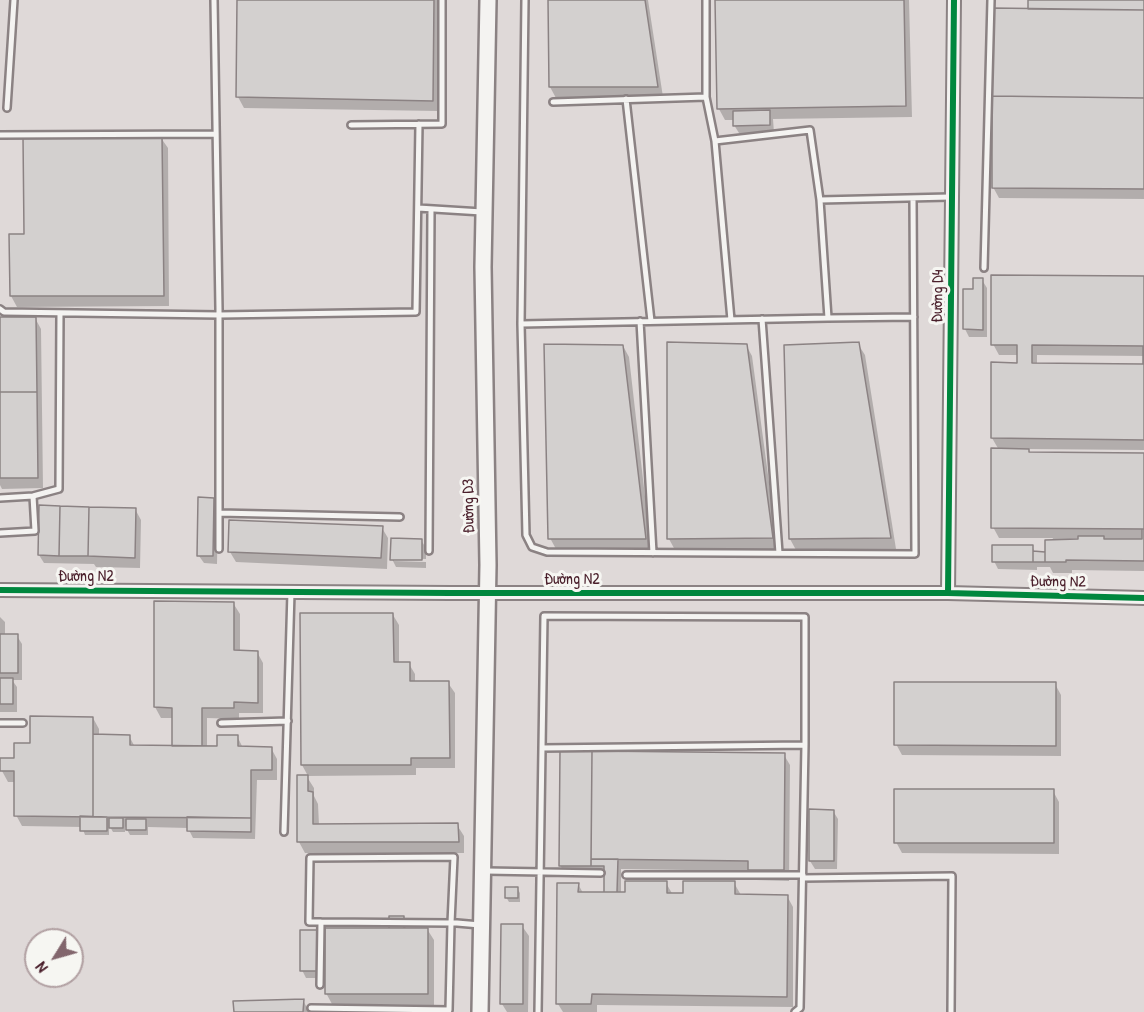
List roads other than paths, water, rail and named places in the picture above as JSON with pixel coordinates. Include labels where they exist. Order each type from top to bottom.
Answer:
[{"type":"main road","name":"Đường D3","points":[[480,1012],[488,593],[484,212],[488,0]]},
{"type":"street","name":"Đường D4","points":[[948,593],[954,0]]},
{"type":"street","name":"Đường N2","points":[[0,590],[948,593],[1144,598]]},
{"type":"lane","points":[[7,108],[14,0]]},
{"type":"lane","points":[[214,0],[219,315],[219,549]]},
{"type":"lane","points":[[351,125],[442,124],[442,0]]},
{"type":"lane","points":[[525,0],[521,324],[525,527],[528,542],[532,547],[547,552],[915,554],[913,198]]},
{"type":"lane","points":[[706,0],[706,97],[715,141],[731,320]]},
{"type":"lane","points":[[984,268],[991,0]]},
{"type":"lane","points":[[553,102],[706,97]]},
{"type":"lane","points":[[626,99],[651,321]]},
{"type":"lane","points":[[0,309],[4,312],[219,315],[416,312],[419,124]]},
{"type":"lane","points":[[715,141],[810,130],[820,200],[828,318]]},
{"type":"lane","points":[[0,135],[216,134]]},
{"type":"lane","points":[[820,200],[952,197]]},
{"type":"lane","points":[[418,208],[484,212]]},
{"type":"lane","points":[[429,551],[431,209]]},
{"type":"lane","points":[[0,498],[33,496],[60,489],[60,313]]},
{"type":"lane","points":[[521,324],[914,317]]},
{"type":"lane","points":[[762,319],[779,553]]},
{"type":"lane","points":[[640,321],[652,553]]},
{"type":"lane","points":[[0,533],[35,531],[33,496]]},
{"type":"lane","points":[[219,513],[400,518]]},
{"type":"lane","points":[[284,832],[291,592]]},
{"type":"lane","points":[[538,1012],[544,616],[805,617],[800,1008],[795,1012]]},
{"type":"lane","points":[[221,723],[288,721]]},
{"type":"lane","points":[[0,723],[23,723]]},
{"type":"lane","points":[[542,748],[805,745]]},
{"type":"lane","points":[[311,1008],[450,1010],[451,923],[454,857],[310,858],[309,922],[451,923],[482,925]]},
{"type":"lane","points":[[482,871],[601,873]]},
{"type":"lane","points":[[626,875],[952,876],[951,1012]]},
{"type":"lane","points":[[320,985],[321,922]]}]
